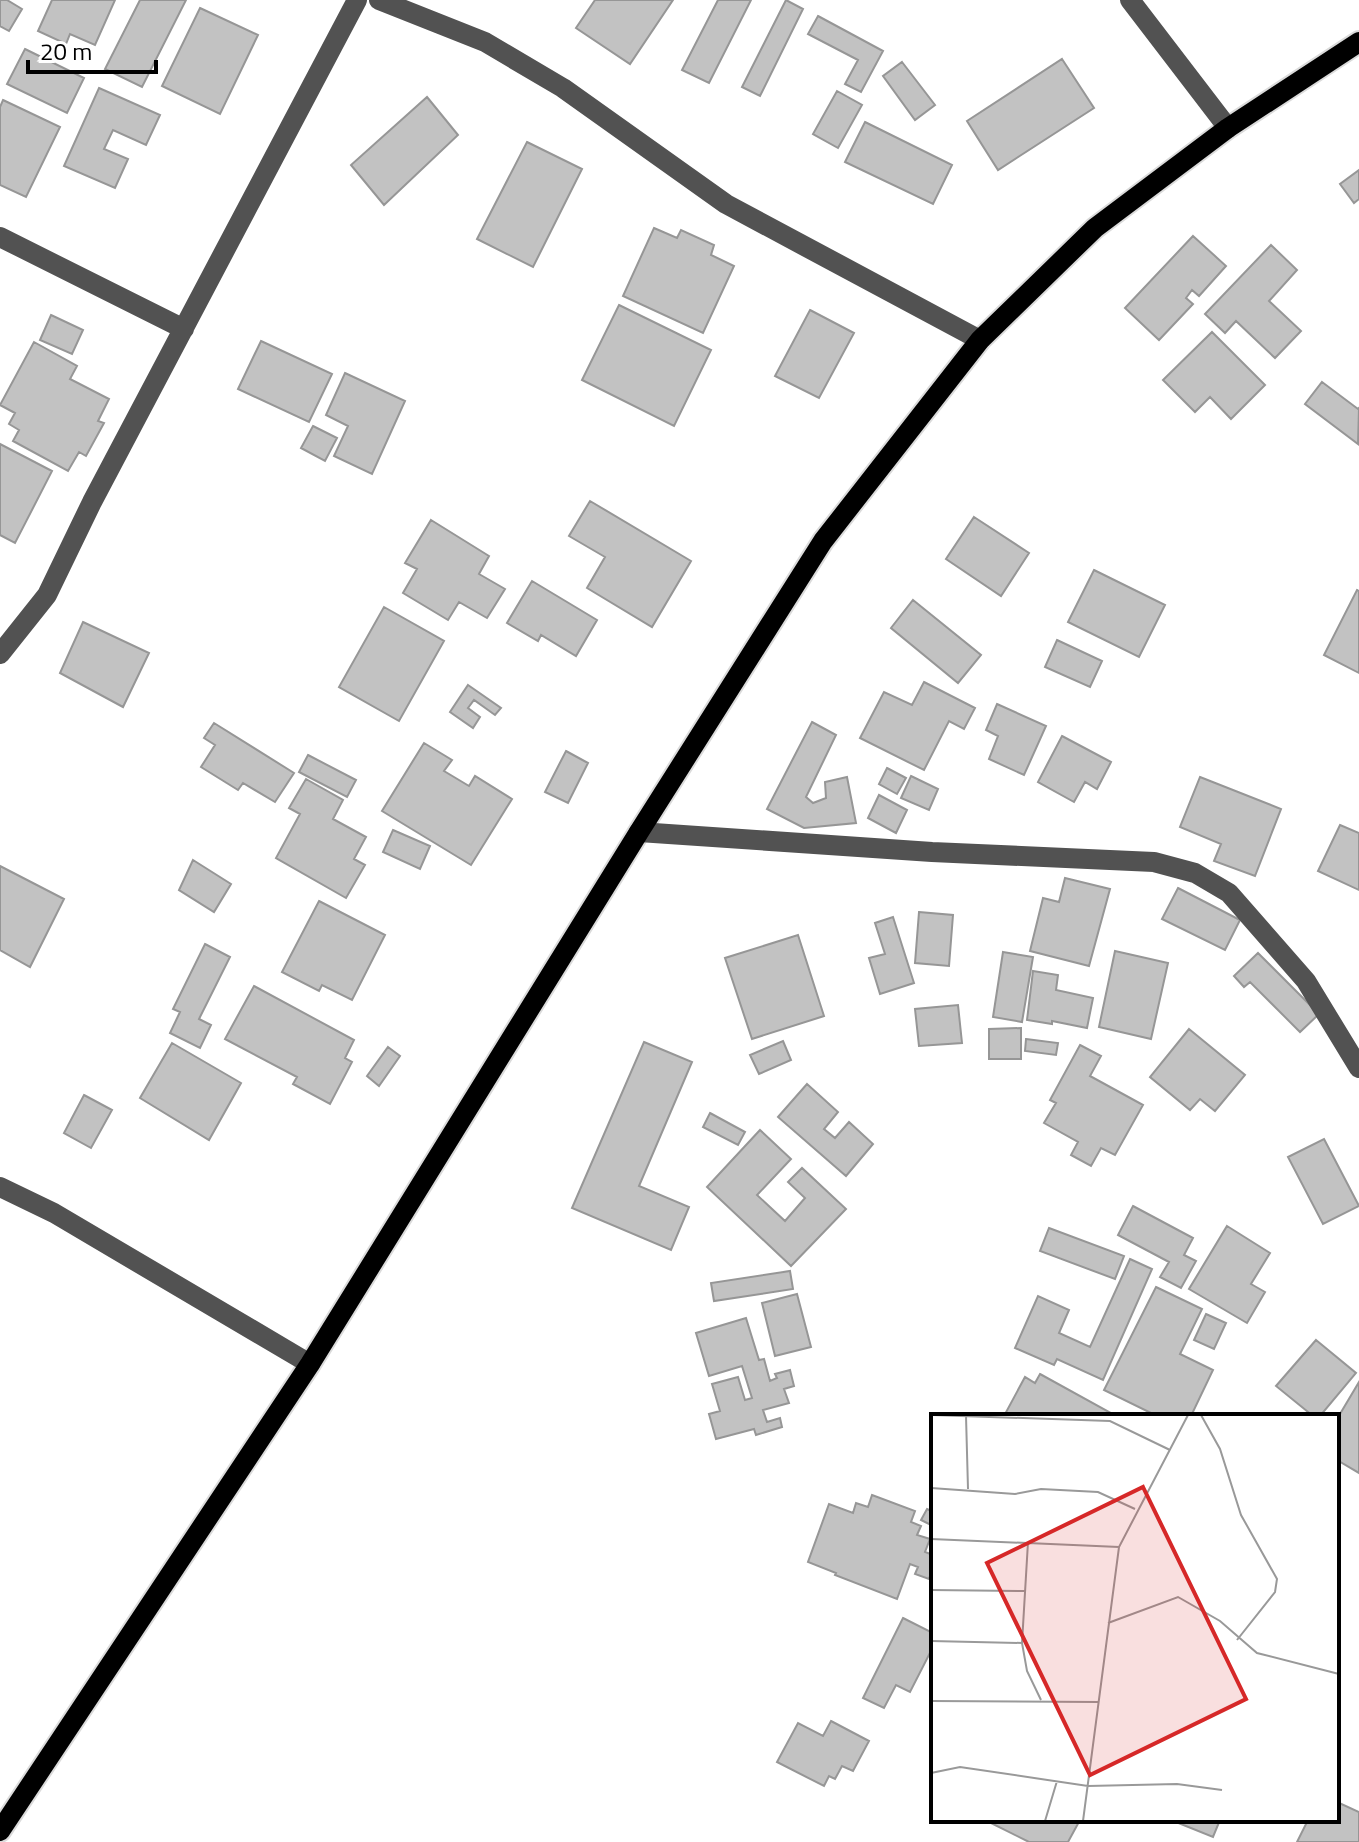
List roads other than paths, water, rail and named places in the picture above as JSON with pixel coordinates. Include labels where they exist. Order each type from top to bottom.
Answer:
[{"type":"main road","points":[[0,1831],[310,1364],[823,541],[980,340],[1095,228],[1228,128],[1359,42]]},
{"type":"street","points":[[0,654],[47,595],[92,502],[357,0]]},
{"type":"street","points":[[379,0],[485,42],[563,88],[726,204],[980,340]]},
{"type":"street","points":[[1130,0],[1228,128]]},
{"type":"street","points":[[0,237],[184,329]]},
{"type":"street","points":[[639,832],[932,852],[1154,862],[1195,873],[1229,893],[1306,981],[1359,1068]]},
{"type":"street","points":[[0,1187],[54,1213],[310,1364]]}]
